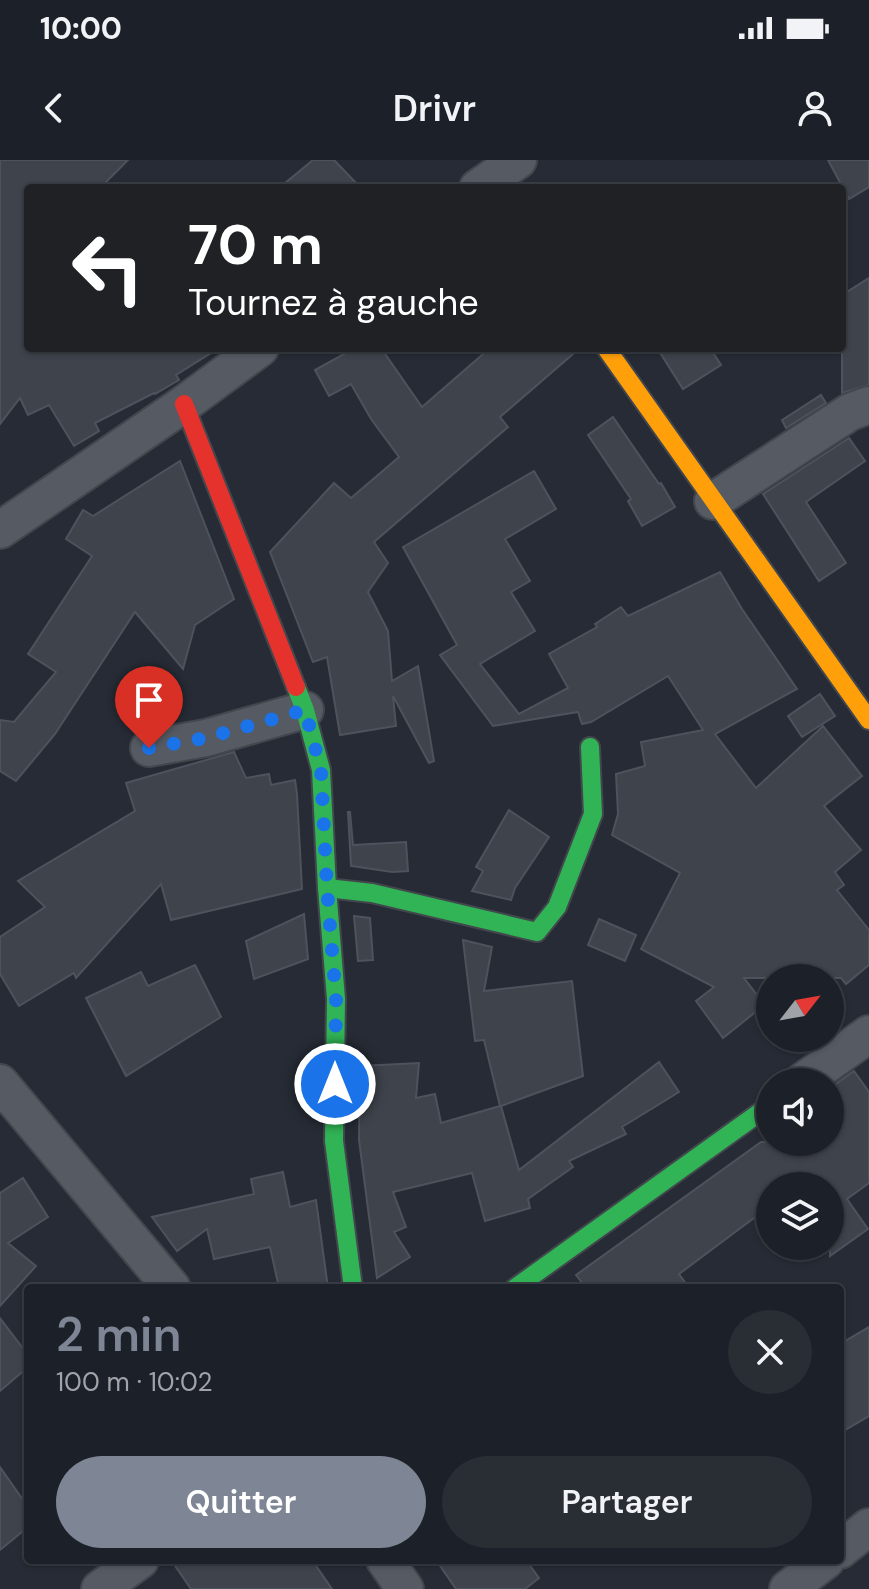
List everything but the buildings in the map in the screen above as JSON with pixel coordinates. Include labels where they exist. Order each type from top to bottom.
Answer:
[{"type":"street","points":[[0,530],[255,352]]},
{"type":"street","points":[[609,352],[869,720]]},
{"type":"street","points":[[184,404],[305,710],[321,770],[336,999],[334,1141],[352,1284]]},
{"type":"street","points":[[713,501],[850,412],[869,405]]},
{"type":"street","points":[[149,748],[206,738],[305,710]]},
{"type":"street","points":[[327,888],[372,893],[537,932],[557,907],[593,814],[590,747]]},
{"type":"street","points":[[822,1068],[869,1034]]},
{"type":"street","points":[[0,1083],[169,1284]]},
{"type":"street","points":[[521,1284],[756,1115]]},
{"type":"street","points":[[844,1547],[869,1527]]},
{"type":"street","points":[[100,1589],[134,1564]]},
{"type":"street","points":[[388,1564],[405,1589]]},
{"type":"street","points":[[788,1589],[821,1564]]},
{"type":"traffic: fast","points":[[296,687],[321,770],[336,999],[334,1141],[352,1284]]},
{"type":"traffic: fast","points":[[327,888],[372,893],[537,932],[557,907],[593,814],[590,747]]},
{"type":"traffic: fast","points":[[521,1284],[756,1115]]},
{"type":"traffic: slow","points":[[609,352],[869,720]]},
{"type":"traffic: jam","points":[[184,404],[296,687]]},
{"type":"route","points":[[149,748],[206,738],[305,710],[321,770],[336,999],[335,1084]]}]
